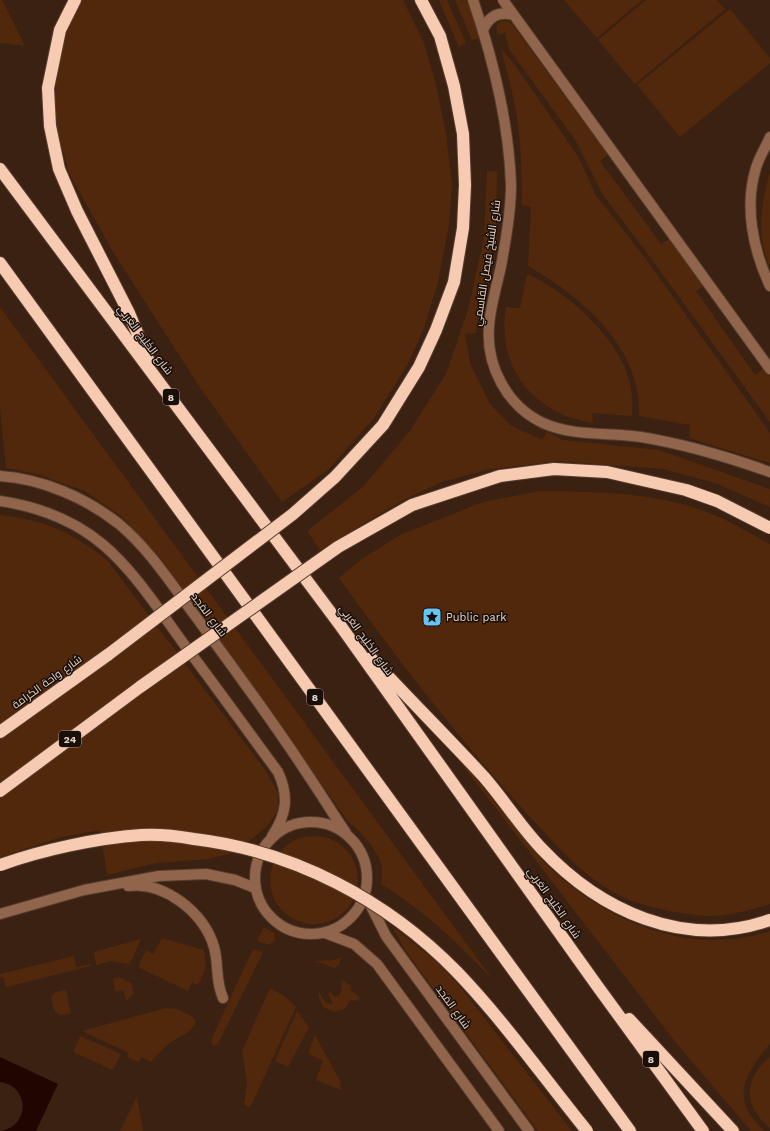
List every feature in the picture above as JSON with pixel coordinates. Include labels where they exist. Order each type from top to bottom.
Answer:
[{"type":"highway","points":[[74,0],[60,30],[48,88],[50,126],[59,169],[77,211],[129,313],[156,377]]},
{"type":"highway","name":"شارع واحة الكرامة","points":[[0,732],[109,654],[293,514],[336,478],[383,425],[419,367],[436,330],[454,282],[463,228],[465,184],[463,134],[454,86],[440,36],[421,0]]},
{"type":"highway","name":"شارع الخَلِيج العَربِي","points":[[0,169],[340,626],[598,987],[703,1131]]},
{"type":"highway","name":"8","points":[[0,263],[630,1131]]},
{"type":"highway","name":"24","points":[[0,791],[140,687],[338,547],[412,505],[500,476],[554,469],[607,472],[686,490],[717,501],[770,528]]},
{"type":"highway","points":[[340,626],[485,779],[540,847],[558,865],[598,896],[639,917],[681,929],[725,931],[770,920]]},
{"type":"highway","points":[[0,865],[25,856],[94,842],[142,835],[176,836],[220,843],[285,860],[317,873],[350,890],[384,912],[420,938],[457,972],[491,1012],[586,1131]]},
{"type":"highway","points":[[598,987],[733,1131]]},
{"type":"street","name":"شارع الشيخ فيصل القاسمي","points":[[474,0],[484,30],[505,127],[510,173],[507,231],[488,326],[489,346],[493,364],[500,382],[511,398],[525,412],[541,422],[559,429],[578,433],[612,433],[659,440],[720,456],[770,472]]},
{"type":"street","points":[[503,0],[770,369]]},
{"type":"street","points":[[484,30],[486,24],[495,16],[501,13],[513,14]]},
{"type":"street","points":[[770,137],[756,166],[752,185],[751,222],[760,263],[770,286]]},
{"type":"street","name":"شارع المَجد","points":[[0,476],[30,481],[54,488],[77,498],[104,513],[137,541],[154,560],[228,660],[308,774],[346,833]]},
{"type":"street","points":[[0,501],[38,509],[75,525],[108,548],[136,578],[278,772],[285,790],[285,808],[283,817],[272,836],[263,847],[257,859],[254,873],[255,888],[260,904],[269,916],[281,926],[295,932],[305,934],[325,933],[339,927],[350,919],[360,907],[368,880],[362,854],[346,833],[334,826],[322,822],[308,821],[295,823],[283,828],[272,836]]},
{"type":"street","points":[[0,914],[84,890],[159,876],[206,874],[235,880],[255,888]]},
{"type":"street","points":[[84,890],[104,890],[130,885],[139,886],[165,893],[183,903],[200,920],[211,939],[216,955],[218,984],[223,998]]},
{"type":"street","name":"شارع المَجد","points":[[365,894],[386,936],[529,1131]]},
{"type":"street","points":[[325,933],[354,944],[377,964],[499,1131]]},
{"type":"shaded area","points":[[0,0],[2,0],[25,46],[0,43]]},
{"type":"shaded area","points":[[78,0],[403,0],[424,43],[436,85],[446,134],[452,184],[449,224],[438,282],[424,328],[408,364],[374,418],[329,469],[282,502],[201,389],[113,252],[69,173],[54,120],[51,79],[60,31]]},
{"type":"shaded area","points":[[439,0],[447,0],[466,43],[459,47]]},
{"type":"shaded area","points":[[455,0],[470,0],[481,38],[472,40]]},
{"type":"shaded area","points":[[564,0],[642,0],[597,38]]},
{"type":"shaded area","points":[[646,0],[717,0],[725,9],[635,84],[598,40]]},
{"type":"shaded area","points":[[730,9],[770,58],[770,63],[680,137],[637,85]]},
{"type":"shaded area","points":[[501,21],[507,21],[512,24],[608,155],[600,161],[661,244],[669,239],[704,286],[696,291],[755,375],[765,368],[770,376],[770,422],[603,195],[576,141],[509,49],[505,33],[498,35],[496,26]]},
{"type":"shaded area","points":[[501,49],[515,65],[579,158],[595,194],[646,259],[770,433],[770,463],[689,438],[690,425],[639,416],[638,392],[631,369],[620,347],[605,327],[587,309],[548,278],[528,266],[531,207],[522,205],[518,124],[512,91]]},
{"type":"shaded area","points":[[487,171],[497,172],[496,223],[479,307],[476,333],[465,334],[470,363],[490,404],[510,425],[542,440],[547,432],[563,440],[659,450],[770,489],[770,507],[715,483],[663,469],[558,461],[490,469],[442,482],[403,500],[320,550],[307,531],[363,487],[409,432],[446,374],[468,310],[484,238]]},
{"type":"shaded area","points":[[770,172],[770,267],[763,244],[761,220],[764,196]]},
{"type":"shaded area","points":[[527,274],[558,292],[574,304],[602,332],[614,347],[623,363],[629,379],[632,397],[632,416],[592,413],[593,423],[572,418],[553,410],[536,398],[523,384],[513,368],[507,349],[504,329],[506,307],[520,308]]},
{"type":"shaded area","points":[[0,307],[493,980],[440,928],[412,905],[381,884],[382,868],[373,848],[347,820],[161,559],[122,517],[85,491],[37,474],[6,468],[0,408]]},
{"type":"shaded area","points":[[540,491],[623,494],[664,500],[713,514],[770,544],[770,904],[742,912],[714,916],[693,915],[669,911],[634,902],[598,883],[564,853],[481,761],[432,702],[339,578],[359,561],[400,535],[483,502]]},
{"type":"shaded area","points":[[0,515],[32,520],[57,529],[81,542],[107,560],[266,771],[278,793],[278,811],[267,826],[237,852],[208,859],[155,863],[107,875],[100,830],[62,837],[0,857]]},
{"type":"shaded area","points":[[430,723],[546,864],[569,884],[594,902],[621,917],[649,929],[679,937],[709,940],[739,938],[770,931],[770,1044],[753,1066],[744,1087],[744,1098],[747,1109],[754,1120],[765,1131],[751,1131],[677,1044]]},
{"type":"shaded area","points":[[314,836],[331,839],[339,843],[351,855],[355,863],[358,880],[355,897],[351,905],[339,917],[331,921],[314,924],[297,921],[289,917],[277,905],[273,897],[270,880],[273,863],[277,855],[289,843],[297,839]]},
{"type":"shaded area","points":[[264,927],[275,934],[275,940],[269,945],[257,941]]},
{"type":"shaded area","points":[[393,927],[437,962],[461,988],[572,1131],[538,1131],[405,950]]},
{"type":"shaded area","points":[[162,938],[204,950],[206,967],[198,985],[192,982],[188,991],[138,967],[146,950],[153,954]]},
{"type":"shaded area","points":[[141,939],[130,964],[111,961],[96,965],[94,952]]},
{"type":"shaded area","points":[[253,949],[263,952],[218,1044],[213,1046],[211,1040]]},
{"type":"shaded area","points":[[74,956],[76,967],[90,964],[90,966],[6,987],[3,977],[0,978],[0,974]]},
{"type":"shaded area","points":[[341,958],[339,965],[335,968],[315,961],[333,960]]},
{"type":"shaded area","points":[[113,978],[121,978],[131,983],[134,992],[130,998],[126,1000],[123,990],[115,991]]},
{"type":"shaded area","points":[[341,979],[351,986],[351,990],[360,997],[357,1001],[350,1000],[345,1009],[334,1012],[323,1007],[319,997],[319,991],[326,1002],[333,1004],[328,993],[330,992],[335,997],[339,996],[342,988]]},
{"type":"shaded area","points":[[270,988],[284,996],[296,1007],[250,1108],[244,1104],[247,1083],[242,1051]]},
{"type":"shaded area","points":[[66,990],[71,1014],[59,1015],[54,1010],[51,997],[56,992]]},
{"type":"shaded area","points":[[166,1008],[177,1009],[193,1017],[196,1022],[190,1031],[168,1044],[151,1062],[141,1057],[139,1062],[127,1057],[129,1053],[82,1031]]},
{"type":"shaded area","points":[[297,1011],[309,1027],[288,1067],[275,1061]]},
{"type":"shaded area","points":[[315,1035],[340,1081],[341,1090],[316,1080],[323,1061],[308,1053]]},
{"type":"shaded area","points":[[80,1036],[121,1054],[113,1070],[73,1052]]},
{"type":"shaded area","points":[[0,1057],[58,1084],[36,1131],[1,1131],[11,1128],[17,1122],[23,1106],[17,1091],[10,1085],[0,1082]]},
{"type":"shaded area","points":[[770,1057],[770,1128],[761,1120],[755,1111],[751,1102],[750,1092],[751,1083],[755,1074],[761,1065]]},
{"type":"shaded area","points":[[137,1097],[143,1131],[120,1131]]},
{"type":"place","name":"Public park","points":[[432,617]]}]
